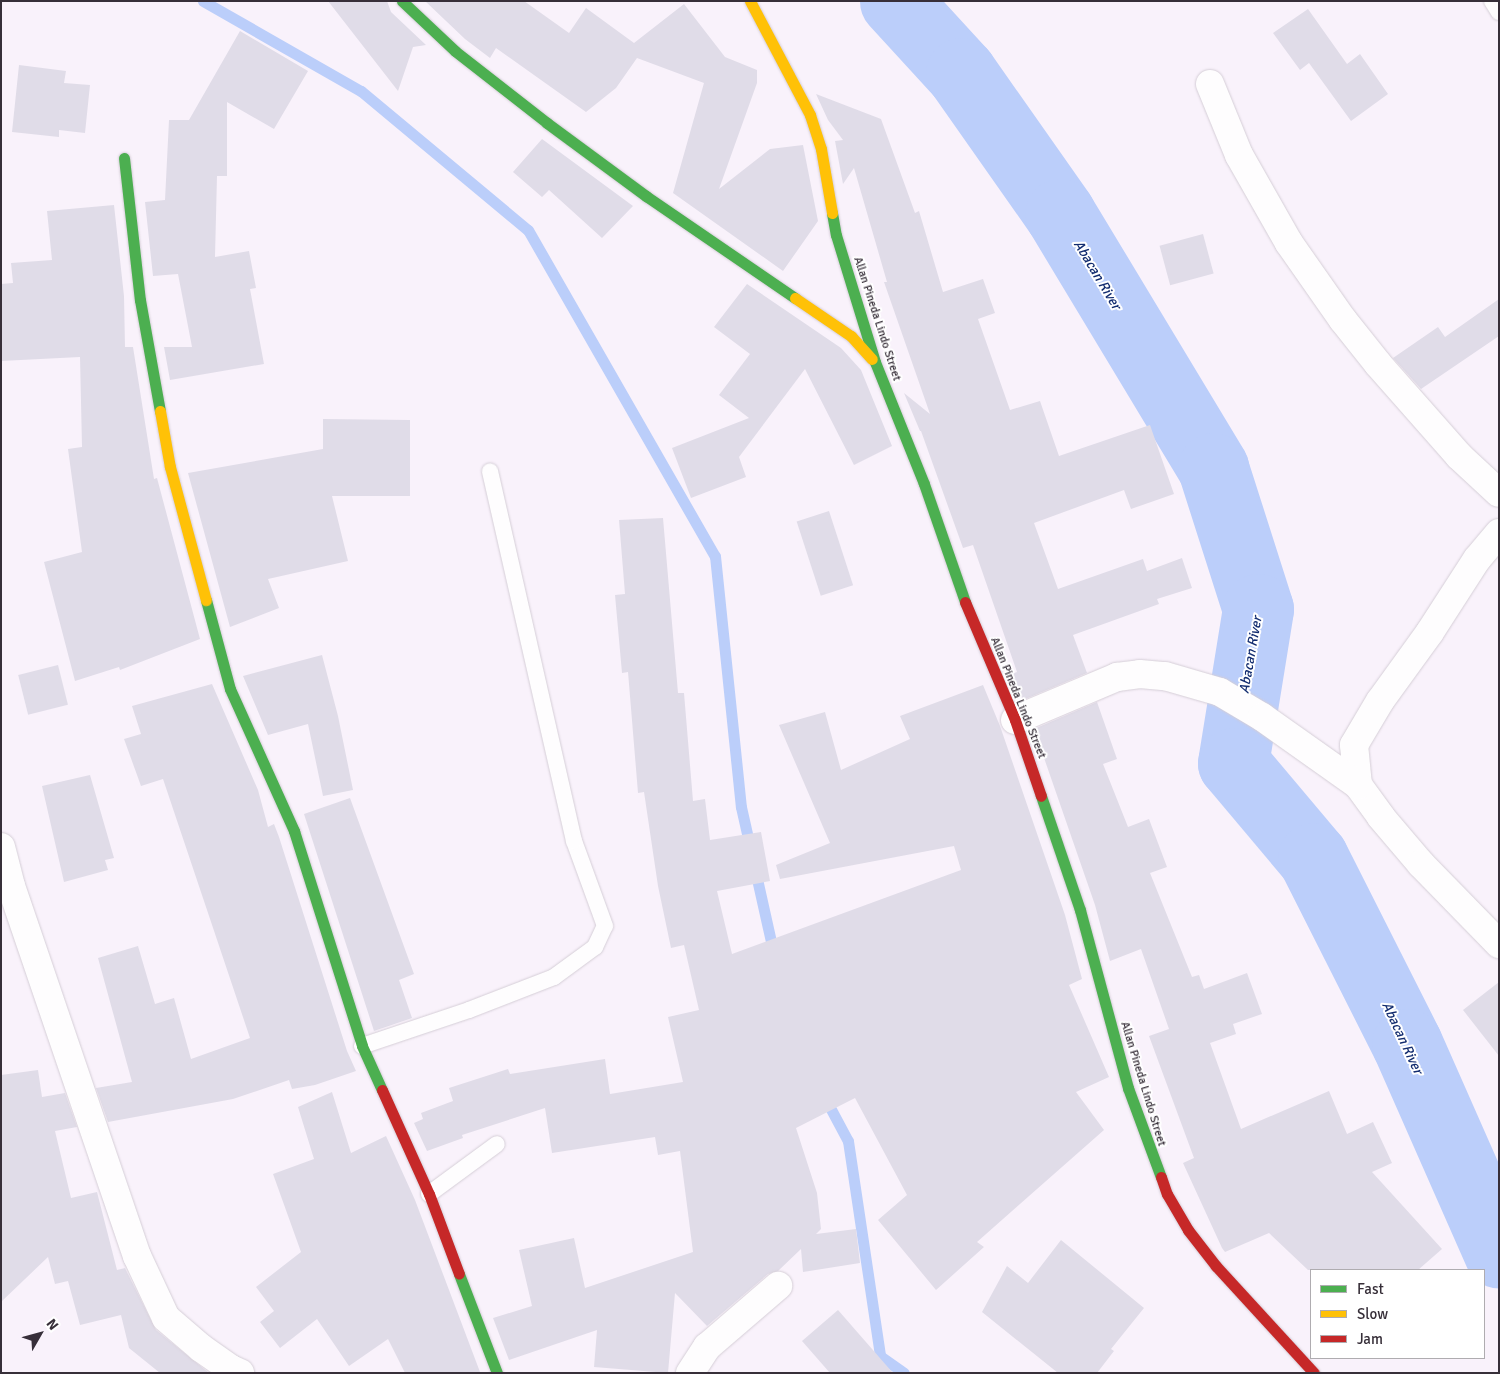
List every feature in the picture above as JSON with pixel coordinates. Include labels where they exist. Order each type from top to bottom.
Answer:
[{"type":"street","points":[[402,1],[455,51],[547,123],[646,196],[851,336],[875,362]]},
{"type":"street","name":"Allan Pineda Lindo Street","points":[[750,1],[795,83],[813,124],[821,149],[836,235],[875,362],[924,484],[969,614],[1015,720],[1080,910],[1128,1088],[1167,1194],[1188,1230],[1216,1266],[1314,1373]]},
{"type":"street","points":[[1210,84],[1239,155],[1289,243],[1321,289],[1378,364],[1460,456],[1499,493]]},
{"type":"street","points":[[124,158],[140,300],[170,467],[230,690],[294,831],[362,1046],[429,1194],[497,1373]]},
{"type":"street","points":[[1358,785],[1354,745],[1380,701],[1430,632],[1477,559],[1499,532]]},
{"type":"street","points":[[1015,720],[1117,678],[1140,674],[1165,676],[1220,692],[1262,717],[1358,785],[1381,817],[1421,864],[1499,944]]},
{"type":"street","points":[[1,847],[14,896],[137,1256],[166,1318],[201,1348],[240,1373]]},
{"type":"street","points":[[690,1373],[707,1347],[778,1286]]},
{"type":"lane","points":[[1492,1],[1499,12]]},
{"type":"lane","points":[[362,1046],[469,1010],[554,977],[595,947],[605,926],[574,841],[490,471]]},
{"type":"lane","points":[[429,1194],[497,1144]]},
{"type":"building","points":[[328,1],[387,1],[391,12],[426,45],[413,47],[398,91]]},
{"type":"building","points":[[425,1],[524,1],[569,33],[586,8],[634,43],[684,4],[725,57],[757,70],[757,83],[719,189],[770,149],[803,145],[818,221],[783,271],[673,193],[704,83],[637,58],[616,88],[586,112],[496,48],[490,58],[465,39]]},
{"type":"building","points":[[1308,9],[1347,64],[1360,54],[1388,94],[1351,121],[1309,63],[1300,70],[1273,33]]},
{"type":"building","points":[[240,31],[308,71],[274,129],[227,102],[227,176],[217,176],[215,257],[249,251],[256,288],[250,289],[264,364],[170,380],[164,347],[192,347],[178,274],[153,276],[145,202],[165,200],[169,120],[189,120]]},
{"type":"building","points":[[19,65],[66,71],[64,83],[90,85],[85,133],[59,130],[59,137],[12,132]]},
{"type":"building","points":[[816,94],[881,119],[915,213],[919,211],[943,292],[983,279],[995,313],[978,319],[1010,410],[1040,401],[1059,456],[1150,425],[1174,494],[1131,509],[1124,490],[1034,523],[1058,589],[1143,559],[1147,571],[1182,558],[1192,588],[1157,599],[1159,604],[1073,635],[1087,673],[1023,700],[1012,674],[1017,672],[973,545],[963,548],[921,431],[904,393],[930,414],[884,282],[887,282],[854,168],[843,184],[835,141],[843,140],[828,120]]},
{"type":"building","points":[[542,139],[633,206],[602,238],[549,190],[542,197],[513,172]]},
{"type":"building","points":[[114,205],[124,296],[125,347],[133,347],[154,479],[157,478],[200,639],[120,670],[119,667],[75,681],[44,562],[82,552],[68,449],[82,447],[80,357],[1,361],[1,284],[13,283],[11,263],[52,260],[47,211]]},
{"type":"building","points":[[1203,234],[1214,274],[1170,285],[1160,246]]},
{"type":"building","points":[[747,284],[841,348],[861,370],[892,446],[854,465],[805,369],[739,457],[746,477],[691,498],[672,448],[749,418],[719,395],[750,354],[714,327]]},
{"type":"building","points":[[1499,299],[1499,336],[1421,389],[1393,358],[1438,327],[1445,337]]},
{"type":"building","points":[[323,419],[410,420],[410,496],[332,496],[348,561],[268,579],[279,608],[230,627],[188,473],[323,449]]},
{"type":"building","points":[[829,511],[853,585],[821,596],[797,522]]},
{"type":"building","points":[[663,518],[678,693],[684,693],[693,801],[705,799],[710,840],[761,832],[770,881],[717,891],[732,954],[961,870],[954,846],[780,879],[776,865],[830,843],[779,725],[825,712],[841,770],[910,739],[900,716],[983,685],[1000,726],[1065,915],[1082,979],[1069,985],[1109,1077],[1076,1092],[1104,1130],[977,1242],[984,1247],[936,1290],[878,1220],[907,1195],[855,1098],[796,1128],[817,1193],[821,1229],[816,1234],[856,1229],[860,1263],[803,1272],[801,1249],[778,1271],[768,1274],[707,1326],[675,1293],[668,1373],[594,1367],[597,1330],[509,1360],[493,1318],[532,1306],[519,1250],[574,1238],[585,1288],[693,1252],[680,1151],[658,1155],[655,1137],[552,1153],[545,1108],[462,1135],[463,1138],[427,1151],[414,1123],[423,1119],[421,1113],[453,1101],[449,1088],[508,1069],[510,1074],[605,1059],[610,1094],[683,1082],[668,1017],[699,1010],[684,945],[671,948],[658,886],[644,792],[638,793],[628,672],[622,673],[615,595],[625,594],[619,520]]},
{"type":"building","points":[[322,655],[338,716],[353,790],[323,796],[308,724],[268,735],[243,676]]},
{"type":"building","points":[[58,665],[68,705],[28,715],[18,675]]},
{"type":"building","points":[[212,684],[258,790],[268,827],[274,824],[279,837],[347,1051],[356,1071],[315,1085],[292,1089],[289,1080],[233,1099],[108,1122],[96,1088],[132,1082],[98,958],[138,946],[155,1004],[174,998],[191,1059],[250,1038],[163,779],[141,786],[124,739],[141,734],[132,706]]},
{"type":"building","points":[[1097,702],[1117,759],[1103,764],[1128,827],[1149,819],[1167,867],[1150,873],[1192,977],[1199,975],[1204,989],[1247,973],[1262,1014],[1233,1024],[1236,1034],[1210,1043],[1241,1129],[1329,1091],[1347,1134],[1373,1122],[1392,1163],[1372,1172],[1442,1249],[1419,1269],[1308,1270],[1269,1233],[1225,1252],[1222,1248],[1183,1163],[1194,1158],[1149,1036],[1169,1029],[1141,949],[1110,961],[1095,905],[1034,729]]},
{"type":"building","points":[[90,775],[114,858],[105,860],[108,870],[64,882],[42,786]]},
{"type":"building","points":[[350,798],[414,974],[399,980],[412,1018],[374,1031],[304,814]]},
{"type":"building","points":[[1499,982],[1499,1056],[1463,1010]]},
{"type":"building","points":[[38,1070],[42,1097],[65,1093],[77,1127],[55,1131],[71,1198],[97,1192],[117,1270],[125,1268],[156,1330],[209,1373],[160,1373],[129,1348],[121,1315],[80,1325],[68,1281],[55,1284],[48,1257],[1,1302],[1,1075]]},
{"type":"building","points":[[332,1092],[351,1153],[386,1136],[415,1200],[480,1372],[405,1373],[388,1339],[349,1366],[317,1319],[280,1348],[260,1322],[274,1311],[256,1287],[301,1252],[273,1174],[314,1159],[298,1107]]},
{"type":"building","points":[[1061,1240],[1144,1308],[1111,1349],[1114,1351],[1097,1373],[1058,1373],[982,1312],[1007,1266],[1028,1283]]},
{"type":"building","points":[[838,1310],[893,1373],[830,1373],[802,1341]]},
{"type":"waterway","points":[[203,1],[361,91],[528,230],[715,556],[741,807],[750,847]]},
{"type":"waterway","name":"Abacan River","points":[[895,1],[961,73],[1060,214],[1213,468],[1258,609],[1233,763],[1313,858],[1407,1044],[1499,1253]]},
{"type":"waterway","points":[[755,870],[774,955]]},
{"type":"waterway","points":[[825,1098],[848,1141],[880,1356],[904,1373]]},
{"type":"traffic: fast","points":[[402,1],[455,51],[547,123],[646,196],[795,298]]},
{"type":"traffic: fast","points":[[124,158],[140,300],[160,411]]},
{"type":"traffic: fast","points":[[832,213],[836,235],[875,362],[924,484],[965,602]]},
{"type":"traffic: fast","points":[[206,600],[230,689],[294,831],[362,1046],[382,1090]]},
{"type":"traffic: fast","points":[[1041,796],[1080,910],[1128,1088],[1161,1177]]},
{"type":"traffic: fast","points":[[459,1274],[497,1373]]},
{"type":"traffic: slow","points":[[750,1],[810,115],[821,149],[832,213]]},
{"type":"traffic: slow","points":[[795,298],[851,336],[872,359]]},
{"type":"traffic: slow","points":[[160,411],[170,467],[206,600]]},
{"type":"traffic: jam","points":[[965,602],[1015,720],[1041,796]]},
{"type":"traffic: jam","points":[[382,1090],[429,1194],[459,1274]]},
{"type":"traffic: jam","points":[[1161,1177],[1167,1194],[1188,1230],[1216,1266],[1314,1373]]}]
